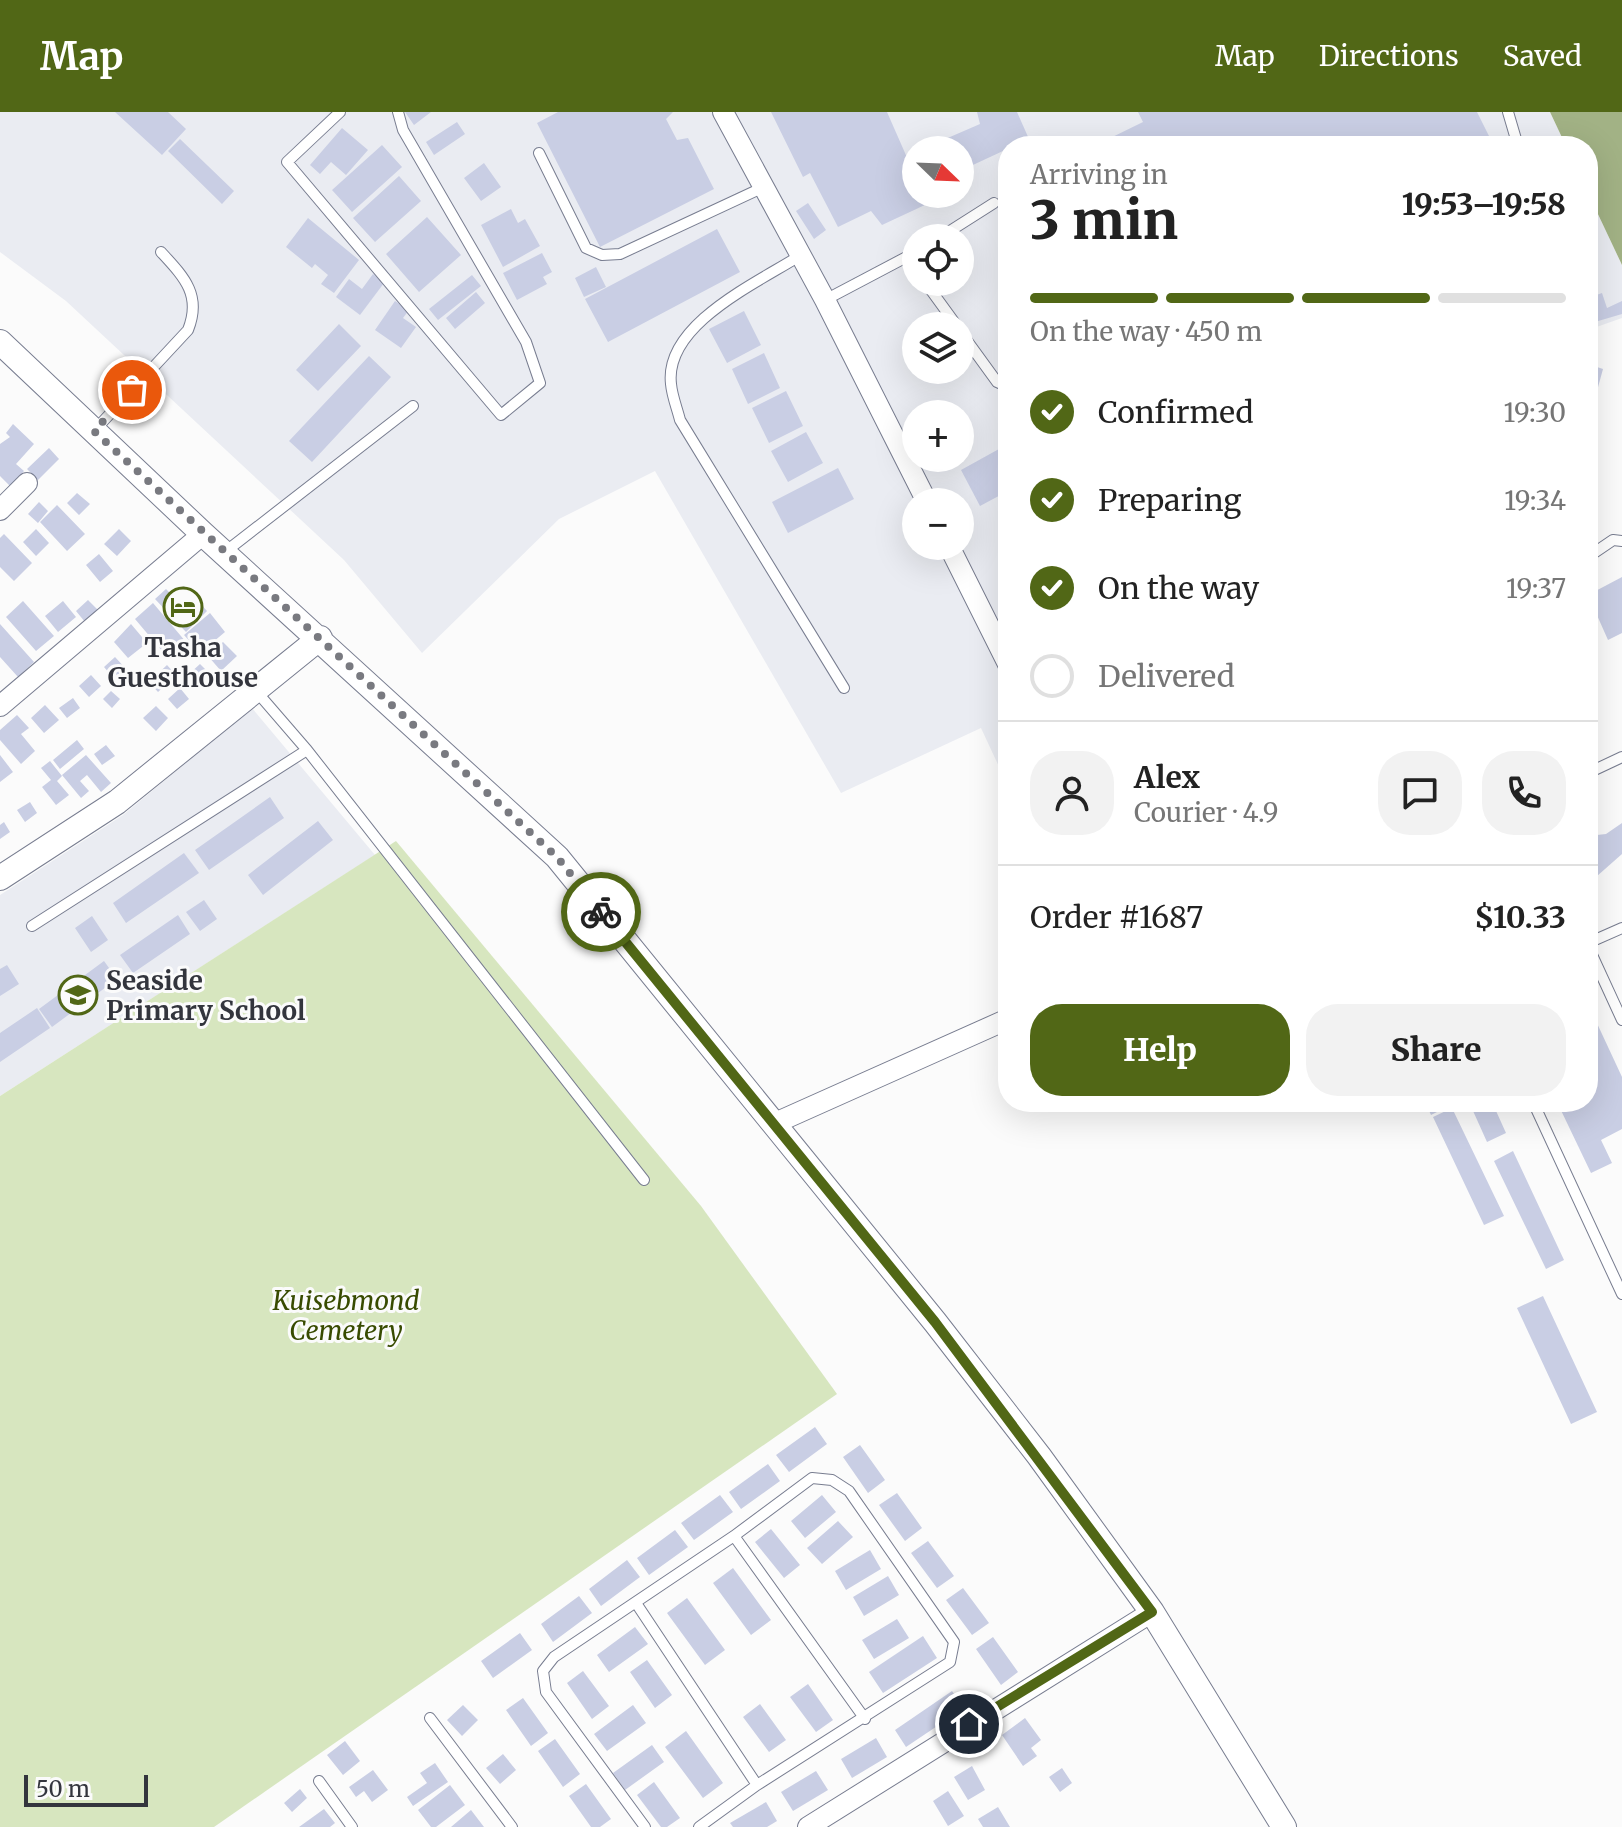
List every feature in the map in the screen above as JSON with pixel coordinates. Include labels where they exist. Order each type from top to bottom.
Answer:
[{"type":"street","points":[[723,112],[825,300],[920,488]]},
{"type":"street","points":[[0,342],[203,534],[557,857],[935,1322],[1152,1612],[1284,1827]]},
{"type":"street","points":[[4,499],[27,483]]},
{"type":"street","points":[[0,706],[203,534]]},
{"type":"street","points":[[956,560],[998,644]]},
{"type":"street","points":[[0,878],[117,802],[320,638]]},
{"type":"street","points":[[773,1124],[998,1023]]},
{"type":"street","points":[[808,1827],[1152,1612]]},
{"type":"lane","points":[[340,112],[287,162],[501,415],[540,383],[526,342],[403,130],[398,112]]},
{"type":"lane","points":[[1508,112],[1515,136]]},
{"type":"lane","points":[[539,153],[586,248],[602,255],[620,254],[764,187]]},
{"type":"lane","points":[[961,224],[994,203]]},
{"type":"lane","points":[[94,431],[188,330],[193,318],[193,292],[161,252]]},
{"type":"lane","points":[[801,255],[694,323],[676,358],[670,381],[680,420],[844,688]]},
{"type":"lane","points":[[825,300],[902,260]]},
{"type":"lane","points":[[974,350],[998,382]]},
{"type":"lane","points":[[224,553],[413,406]]},
{"type":"lane","points":[[1598,550],[1613,540],[1622,541]]},
{"type":"lane","points":[[256,691],[307,750],[644,1180]]},
{"type":"lane","points":[[32,926],[307,750]]},
{"type":"lane","points":[[1598,768],[1622,757]]},
{"type":"lane","points":[[1598,939],[1622,928]]},
{"type":"lane","points":[[1598,966],[1622,1020]]},
{"type":"lane","points":[[1538,1112],[1622,1294]]},
{"type":"lane","points":[[645,1827],[546,1692],[543,1671],[554,1657],[734,1536],[812,1478],[832,1480],[849,1491],[954,1642],[955,1650],[950,1662],[757,1785],[699,1827]]},
{"type":"lane","points":[[734,1536],[865,1719]]},
{"type":"lane","points":[[636,1603],[757,1785]]},
{"type":"lane","points":[[430,1718],[512,1827]]},
{"type":"lane","points":[[319,1781],[352,1827]]},
{"type":"shaded area","points":[[0,112],[1550,112],[1561,136],[998,136],[998,765],[981,728],[841,793],[655,471],[559,519],[422,653],[344,560],[66,301],[0,252]]},
{"type":"shaded area","points":[[1550,112],[1622,112],[1622,265],[1598,214],[1598,136],[1561,136]]},
{"type":"shaded area","points":[[1598,214],[1622,265],[1622,318],[1598,326]]},
{"type":"shaded area","name":"Seaside Primary School","points":[[252,708],[375,855],[0,1096],[0,895],[123,815]]},
{"type":"green space","name":"Kuisebmond Cemetery","points":[[396,841],[701,1206],[837,1394],[214,1827],[0,1827],[0,1096]]},
{"type":"building","points":[[115,112],[168,112],[186,129],[162,155]]},
{"type":"building","points":[[405,112],[431,112],[414,125]]},
{"type":"building","points":[[558,112],[673,112],[666,119],[677,140],[688,138],[714,189],[600,247],[537,123]]},
{"type":"building","points":[[771,112],[887,112],[902,146],[902,208],[918,208],[882,225],[871,211],[838,227],[810,173],[803,177]]},
{"type":"building","points":[[977,112],[1017,112],[1028,136],[998,136],[998,153],[974,165],[974,136],[952,136],[980,124]]},
{"type":"building","points":[[1138,112],[1477,112],[1489,136],[1114,136],[1143,122]]},
{"type":"building","points":[[457,122],[465,134],[434,155],[426,142]]},
{"type":"building","points":[[342,128],[368,150],[346,175],[331,162],[320,174],[310,165]]},
{"type":"building","points":[[180,139],[234,191],[222,204],[168,151]]},
{"type":"building","points":[[382,145],[402,167],[352,212],[332,190]]},
{"type":"building","points":[[484,163],[501,187],[481,201],[464,178]]},
{"type":"building","points":[[399,176],[421,201],[375,242],[353,218]]},
{"type":"building","points":[[808,203],[826,230],[814,239],[796,211]]},
{"type":"building","points":[[511,209],[518,223],[525,219],[540,246],[503,267],[481,225]]},
{"type":"building","points":[[427,217],[461,255],[419,292],[386,254]]},
{"type":"building","points":[[308,218],[359,260],[334,293],[321,284],[328,275],[315,264],[312,268],[286,247]]},
{"type":"building","points":[[717,229],[740,272],[608,342],[585,299]]},
{"type":"building","points":[[542,253],[552,272],[543,277],[547,284],[517,300],[503,273]]},
{"type":"building","points":[[596,267],[606,287],[584,297],[575,278]]},
{"type":"building","points":[[373,274],[384,283],[360,315],[336,297],[349,279],[362,289]]},
{"type":"building","points":[[472,275],[481,286],[438,320],[429,309]]},
{"type":"building","points":[[476,292],[485,303],[455,329],[446,318]]},
{"type":"building","points":[[1602,293],[1607,308],[1622,301],[1622,314],[1598,321],[1598,294]]},
{"type":"building","points":[[395,301],[409,310],[403,318],[416,327],[401,348],[375,330]]},
{"type":"building","points":[[744,311],[761,345],[727,363],[709,329]]},
{"type":"building","points":[[339,324],[361,346],[318,391],[296,370]]},
{"type":"building","points":[[764,353],[780,388],[748,404],[732,369]]},
{"type":"building","points":[[369,356],[391,377],[312,462],[289,441]]},
{"type":"building","points":[[1598,367],[1603,369],[1598,387]]},
{"type":"building","points":[[786,391],[803,426],[769,443],[752,408]]},
{"type":"building","points":[[13,424],[34,444],[16,464],[24,471],[10,486],[0,476],[0,444],[10,437],[6,433]]},
{"type":"building","points":[[806,432],[823,463],[788,482],[771,451]]},
{"type":"building","points":[[49,448],[59,459],[38,480],[27,469]]},
{"type":"building","points":[[998,450],[998,496],[980,506],[974,488],[970,488],[962,472],[974,472],[974,463]]},
{"type":"building","points":[[838,468],[854,499],[788,533],[772,502]]},
{"type":"building","points":[[77,493],[90,504],[79,515],[67,503]]},
{"type":"building","points":[[39,502],[48,511],[38,523],[28,514]]},
{"type":"building","points":[[57,505],[85,534],[67,551],[40,522]]},
{"type":"building","points":[[36,529],[49,543],[36,556],[23,542]]},
{"type":"building","points":[[119,529],[131,541],[117,556],[104,544]]},
{"type":"building","points":[[4,534],[32,563],[14,581],[0,567],[0,538]]},
{"type":"building","points":[[99,554],[113,571],[100,582],[86,565]]},
{"type":"building","points":[[1622,577],[1622,633],[1608,640],[1598,618],[1598,590]]},
{"type":"building","points":[[184,586],[207,611],[186,632],[155,599],[166,589],[173,596]]},
{"type":"building","points":[[88,600],[98,610],[85,622],[76,611]]},
{"type":"building","points":[[23,601],[54,636],[36,651],[6,617]]},
{"type":"building","points":[[63,601],[76,617],[58,632],[45,616]]},
{"type":"building","points":[[153,603],[186,642],[168,658],[135,619]]},
{"type":"building","points":[[210,613],[225,632],[200,653],[184,635]]},
{"type":"building","points":[[0,624],[34,662],[18,677],[0,657]]},
{"type":"building","points":[[131,624],[147,643],[128,658],[114,642]]},
{"type":"building","points":[[223,642],[237,656],[221,671],[208,656]]},
{"type":"building","points":[[115,657],[127,670],[115,680],[104,667]]},
{"type":"building","points":[[200,664],[217,681],[209,689],[189,674]]},
{"type":"building","points":[[167,665],[176,675],[158,692],[149,682]]},
{"type":"building","points":[[91,675],[101,686],[89,697],[79,686]]},
{"type":"building","points":[[180,688],[189,699],[177,709],[168,699]]},
{"type":"building","points":[[111,691],[120,699],[112,708],[103,699]]},
{"type":"building","points":[[73,698],[80,708],[67,718],[59,708]]},
{"type":"building","points":[[45,705],[59,720],[44,733],[31,718]]},
{"type":"building","points":[[156,706],[168,718],[156,731],[143,718]]},
{"type":"building","points":[[17,715],[29,728],[21,734],[35,751],[21,764],[0,740],[0,730]]},
{"type":"building","points":[[77,740],[84,749],[60,769],[53,760]]},
{"type":"building","points":[[106,745],[115,756],[102,765],[94,754]]},
{"type":"building","points":[[0,755],[13,772],[0,782]]},
{"type":"building","points":[[86,755],[111,783],[101,792],[87,775],[80,781],[89,791],[81,798],[62,775]]},
{"type":"building","points":[[50,761],[62,776],[57,781],[69,795],[56,805],[42,787],[51,780],[41,768]]},
{"type":"building","points":[[270,797],[284,818],[209,870],[195,850]]},
{"type":"building","points":[[30,802],[37,813],[25,822],[17,810]]},
{"type":"building","points":[[318,821],[333,840],[263,895],[248,875]]},
{"type":"building","points":[[4,822],[10,832],[0,839],[0,825]]},
{"type":"building","points":[[1622,823],[1622,854],[1598,875],[1598,835],[1606,834]]},
{"type":"building","points":[[184,853],[199,873],[126,923],[113,903]]},
{"type":"building","points":[[204,900],[217,919],[200,931],[186,912]]},
{"type":"building","points":[[178,915],[190,934],[133,973],[120,955]]},
{"type":"building","points":[[92,916],[108,940],[91,952],[75,928]]},
{"type":"building","points":[[104,961],[117,979],[52,1027],[39,1009]]},
{"type":"building","points":[[7,965],[19,984],[0,996],[0,969]]},
{"type":"building","points":[[37,1008],[50,1028],[0,1062],[0,1033]]},
{"type":"building","points":[[1598,1025],[1622,1077],[1622,1129],[1601,1140],[1612,1163],[1591,1173],[1562,1112],[1598,1112]]},
{"type":"building","points":[[1444,1112],[1454,1112],[1504,1216],[1484,1225],[1433,1117]]},
{"type":"building","points":[[1474,1112],[1497,1112],[1506,1133],[1487,1142]]},
{"type":"building","points":[[1513,1151],[1564,1260],[1546,1269],[1494,1161]]},
{"type":"building","points":[[1543,1296],[1597,1412],[1571,1424],[1517,1308]]},
{"type":"building","points":[[815,1427],[827,1444],[789,1472],[776,1455]]},
{"type":"building","points":[[860,1445],[885,1480],[868,1493],[843,1457]]},
{"type":"building","points":[[768,1464],[780,1481],[741,1509],[729,1492]]},
{"type":"building","points":[[897,1493],[922,1528],[905,1541],[879,1505]]},
{"type":"building","points":[[720,1495],[733,1512],[694,1540],[681,1523]]},
{"type":"building","points":[[822,1495],[836,1512],[805,1538],[791,1521]]},
{"type":"building","points":[[838,1521],[853,1537],[822,1564],[807,1548]]},
{"type":"building","points":[[771,1529],[800,1565],[784,1578],[755,1542]]},
{"type":"building","points":[[675,1530],[688,1547],[649,1575],[637,1558]]},
{"type":"building","points":[[928,1541],[954,1576],[937,1588],[911,1553]]},
{"type":"building","points":[[870,1550],[881,1569],[846,1590],[835,1571]]},
{"type":"building","points":[[627,1560],[640,1577],[601,1606],[589,1589]]},
{"type":"building","points":[[733,1568],[771,1620],[751,1635],[713,1583]]},
{"type":"building","points":[[888,1576],[899,1595],[864,1616],[853,1597]]},
{"type":"building","points":[[963,1588],[989,1623],[972,1635],[946,1600]]},
{"type":"building","points":[[579,1596],[592,1613],[553,1642],[541,1624]]},
{"type":"building","points":[[687,1598],[725,1650],[705,1665],[667,1613]]},
{"type":"building","points":[[897,1619],[909,1638],[874,1659],[862,1640]]},
{"type":"building","points":[[635,1627],[648,1644],[609,1672],[597,1655]]},
{"type":"building","points":[[520,1633],[532,1650],[493,1678],[481,1661]]},
{"type":"building","points":[[923,1636],[937,1658],[883,1693],[869,1672]]},
{"type":"building","points":[[993,1637],[1018,1672],[1001,1685],[976,1649]]},
{"type":"building","points":[[647,1660],[672,1695],[655,1708],[630,1672]]},
{"type":"building","points":[[583,1671],[609,1706],[592,1719],[567,1683]]},
{"type":"building","points":[[808,1684],[833,1720],[816,1732],[790,1697]]},
{"type":"building","points":[[952,1691],[964,1708],[906,1747],[895,1730]]},
{"type":"building","points":[[523,1698],[548,1733],[531,1746],[506,1710]]},
{"type":"building","points":[[760,1704],[786,1740],[769,1752],[743,1717]]},
{"type":"building","points":[[463,1705],[478,1720],[462,1736],[447,1720]]},
{"type":"building","points":[[633,1705],[646,1723],[607,1751],[594,1734]]},
{"type":"building","points":[[1025,1718],[1041,1740],[1031,1748],[1037,1756],[1023,1766],[1002,1735]]},
{"type":"building","points":[[686,1731],[723,1783],[703,1798],[665,1747]]},
{"type":"building","points":[[876,1738],[887,1757],[852,1778],[841,1759]]},
{"type":"building","points":[[555,1739],[580,1774],[563,1787],[538,1751]]},
{"type":"building","points":[[345,1741],[360,1761],[343,1775],[327,1755]]},
{"type":"building","points":[[652,1745],[664,1762],[625,1790],[613,1773]]},
{"type":"building","points":[[503,1754],[516,1770],[500,1784],[486,1768]]},
{"type":"building","points":[[435,1763],[448,1782],[413,1806],[407,1797],[427,1783],[420,1773]]},
{"type":"building","points":[[972,1766],[985,1790],[968,1800],[954,1777]]},
{"type":"building","points":[[1062,1768],[1072,1783],[1060,1792],[1049,1777]]},
{"type":"building","points":[[373,1770],[388,1790],[372,1802],[364,1791],[356,1797],[349,1787]]},
{"type":"building","points":[[816,1771],[828,1790],[793,1811],[781,1792]]},
{"type":"building","points":[[654,1782],[680,1818],[667,1827],[661,1827],[637,1795]]},
{"type":"building","points":[[586,1784],[611,1819],[600,1827],[591,1827],[569,1796]]},
{"type":"building","points":[[450,1785],[465,1805],[436,1827],[431,1827],[418,1810]]},
{"type":"building","points":[[300,1789],[307,1798],[292,1812],[284,1803]]},
{"type":"building","points":[[948,1791],[964,1816],[948,1826],[933,1801]]},
{"type":"building","points":[[766,1802],[777,1821],[767,1827],[733,1827],[730,1823]]},
{"type":"building","points":[[998,1807],[1010,1827],[983,1827],[978,1819]]},
{"type":"building","points":[[324,1809],[335,1823],[330,1827],[299,1827]]},
{"type":"building","points":[[471,1810],[484,1827],[451,1827]]},
{"type":"way so far","points":[[132,390],[94,431],[557,857],[601,912]]},
{"type":"place","name":"Tasha Guesthouse","points":[[183,607]]},
{"type":"place","name":"Seaside Primary School","points":[[78,995]]},
{"type":"route","points":[[601,912],[935,1322],[1039,1456],[1152,1612],[969,1724]]}]
